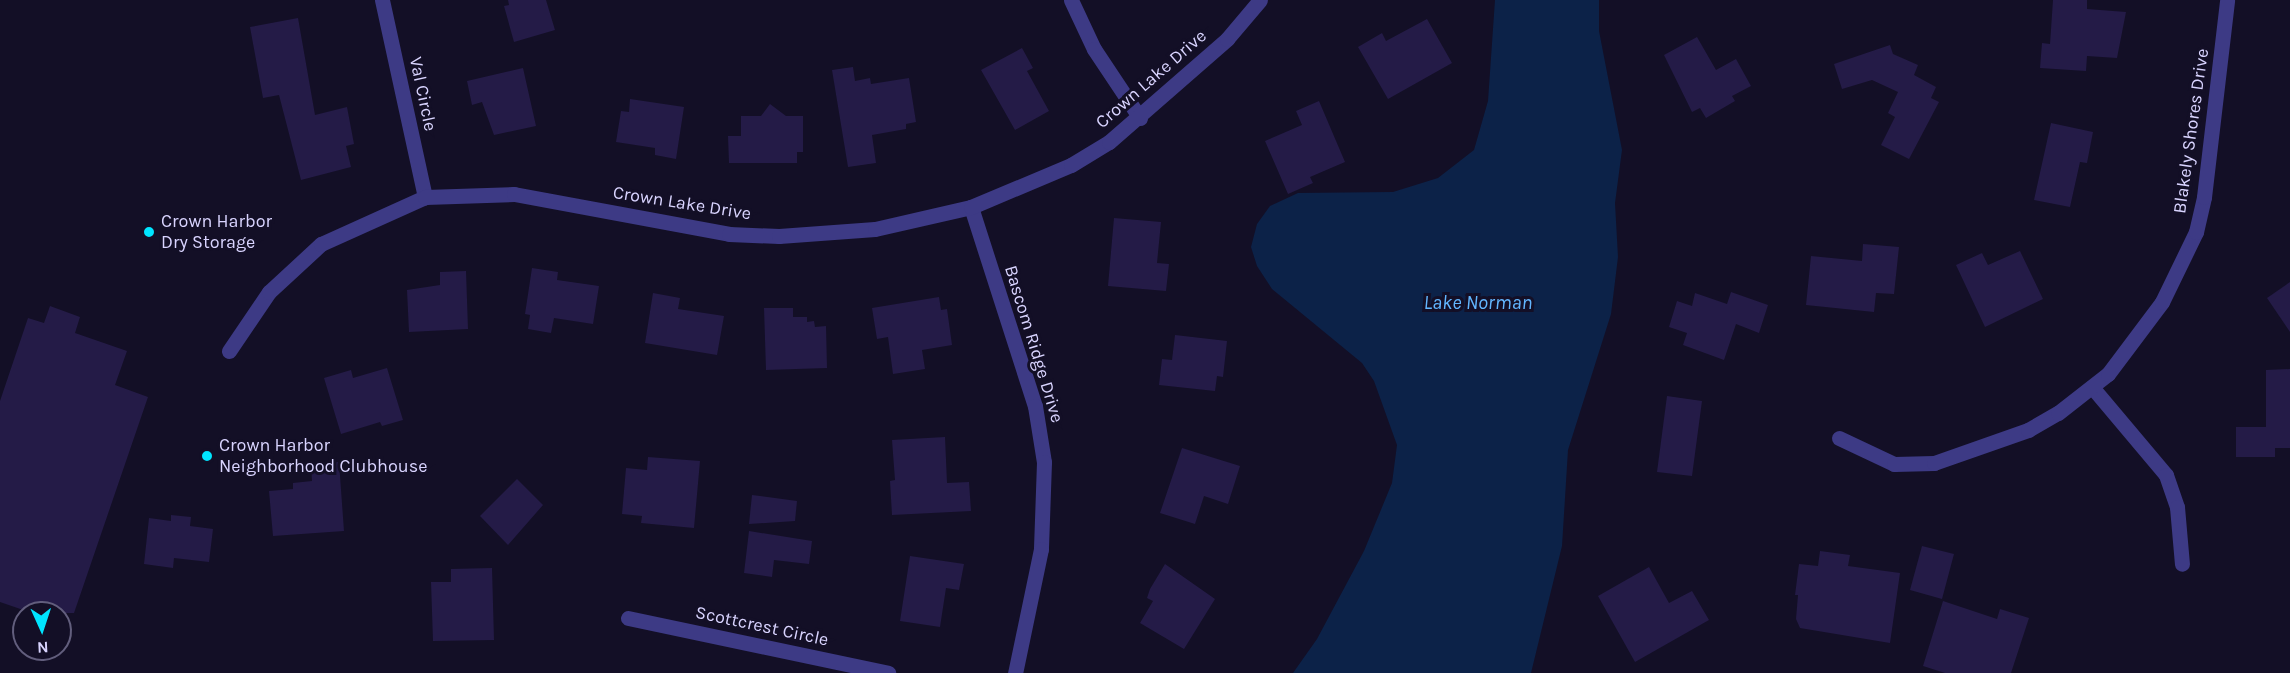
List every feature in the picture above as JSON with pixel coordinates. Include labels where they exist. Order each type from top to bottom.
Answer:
[{"type":"street","name":"Val Circle","points":[[382,0],[425,196]]},
{"type":"street","points":[[1071,0],[1094,49],[1140,118]]},
{"type":"street","name":"Crown Lake Drive","points":[[229,351],[269,292],[321,244],[425,196],[514,194],[729,234],[779,236],[875,229],[971,207],[1071,165],[1140,118],[1227,39],[1260,0]]},
{"type":"street","name":"Blakely Shores Drive","points":[[1839,438],[1894,464],[1934,463],[2028,430],[2092,387],[2148,325],[2196,232],[2205,197],[2227,0]]},
{"type":"street","name":"Bascom Ridge Drive","points":[[971,207],[1035,406],[1044,462],[1041,549],[1015,673]]},
{"type":"street","points":[[2092,387],[2166,475],[2177,507],[2182,564]]},
{"type":"street","name":"Scottcrest Circle","points":[[628,618],[888,673]]},
{"type":"water","name":"Lake Norman","points":[[1495,0],[1599,0],[1599,31],[1622,150],[1615,203],[1618,257],[1611,314],[1568,450],[1562,546],[1531,673],[1293,673],[1317,639],[1364,551],[1392,483],[1397,445],[1374,381],[1362,363],[1272,289],[1257,266],[1251,247],[1257,224],[1270,206],[1298,193],[1393,192],[1438,178],[1474,150],[1488,101]]},
{"type":"building","points":[[508,0],[546,0],[555,30],[514,42],[504,6],[509,5]]},
{"type":"building","points":[[2053,0],[2087,0],[2087,9],[2126,12],[2117,58],[2087,56],[2086,71],[2040,68],[2042,43],[2050,44]]},
{"type":"building","points":[[298,18],[315,115],[347,107],[354,144],[346,146],[351,167],[301,180],[279,95],[263,98],[250,27]]},
{"type":"building","points":[[1427,19],[1452,63],[1388,99],[1358,47],[1382,33],[1386,41]]},
{"type":"building","points":[[1697,37],[1716,70],[1736,59],[1751,86],[1732,96],[1735,101],[1706,118],[1700,108],[1692,112],[1664,55]]},
{"type":"building","points":[[1890,45],[1893,54],[1918,65],[1914,75],[1936,87],[1931,98],[1939,102],[1909,159],[1881,145],[1895,117],[1888,113],[1898,92],[1872,80],[1842,89],[1834,64]]},
{"type":"building","points":[[1022,48],[1033,68],[1027,71],[1049,111],[1015,130],[981,70]]},
{"type":"building","points":[[853,67],[855,81],[870,78],[871,84],[909,78],[916,122],[906,124],[906,129],[872,135],[876,163],[848,167],[832,70]]},
{"type":"building","points":[[523,68],[536,126],[494,135],[482,102],[472,105],[467,81]]},
{"type":"building","points":[[630,99],[684,107],[676,159],[655,155],[655,148],[616,142],[621,111],[629,112]]},
{"type":"building","points":[[1319,101],[1345,162],[1310,177],[1313,183],[1288,194],[1265,141],[1302,125],[1296,111]]},
{"type":"building","points":[[770,104],[786,116],[803,116],[803,152],[797,152],[797,163],[729,163],[728,136],[741,136],[741,116],[761,116]]},
{"type":"building","points":[[2051,123],[2093,132],[2087,163],[2080,162],[2070,207],[2034,200]]},
{"type":"building","points":[[1114,218],[1161,222],[1157,263],[1169,264],[1166,291],[1108,286]]},
{"type":"building","points":[[1863,244],[1899,247],[1894,294],[1876,293],[1874,312],[1806,305],[1811,256],[1862,261]]},
{"type":"building","points":[[2020,251],[2043,299],[1985,327],[1956,265],[1982,253],[1988,265]]},
{"type":"building","points":[[532,268],[558,272],[557,280],[599,286],[593,324],[554,318],[551,333],[528,329],[530,315],[525,314]]},
{"type":"building","points":[[466,271],[468,329],[409,332],[407,290],[440,285],[440,272]]},
{"type":"building","points":[[2290,282],[2290,332],[2267,298]]},
{"type":"building","points":[[1731,292],[1768,305],[1759,333],[1736,324],[1724,360],[1683,345],[1687,333],[1669,327],[1677,301],[1692,306],[1695,293],[1727,304]]},
{"type":"building","points":[[653,293],[680,298],[678,309],[724,316],[717,355],[645,343]]},
{"type":"building","points":[[939,297],[941,310],[947,309],[952,345],[922,350],[925,369],[893,374],[888,337],[877,339],[872,308]]},
{"type":"building","points":[[50,306],[80,317],[75,333],[127,351],[115,385],[148,397],[74,613],[72,613],[72,601],[12,601],[12,606],[0,602],[0,401],[28,318],[44,323]]},
{"type":"building","points":[[764,308],[793,308],[793,317],[807,317],[807,322],[814,321],[815,327],[826,326],[827,368],[766,370]]},
{"type":"building","points":[[1175,335],[1227,341],[1223,377],[1217,376],[1215,391],[1159,385],[1162,359],[1172,360]]},
{"type":"building","points":[[387,368],[403,420],[382,426],[380,422],[341,434],[324,378],[351,370],[353,378]]},
{"type":"building","points":[[2290,369],[2290,448],[2275,448],[2275,457],[2236,457],[2236,427],[2266,427],[2266,370]]},
{"type":"building","points":[[1667,396],[1702,401],[1692,476],[1657,472]]},
{"type":"building","points":[[945,437],[947,483],[969,482],[971,511],[892,515],[890,481],[895,480],[892,440]]},
{"type":"building","points":[[1182,448],[1240,466],[1228,504],[1204,496],[1195,524],[1160,513]]},
{"type":"building","points":[[648,457],[700,461],[694,528],[641,523],[642,516],[622,514],[626,468],[647,470]]},
{"type":"building","points":[[339,462],[344,531],[273,536],[269,491],[293,489],[293,483],[312,481],[311,464]]},
{"type":"building","points":[[517,479],[543,505],[508,545],[480,516]]},
{"type":"building","points":[[752,495],[797,501],[795,521],[749,524]]},
{"type":"building","points":[[171,515],[191,517],[190,526],[213,529],[209,562],[174,558],[173,568],[144,564],[149,518],[171,521]]},
{"type":"building","points":[[749,531],[812,541],[809,564],[774,560],[772,577],[744,573]]},
{"type":"building","points":[[1922,546],[1954,554],[1942,599],[1910,590]]},
{"type":"building","points":[[1820,551],[1850,555],[1848,566],[1900,573],[1890,643],[1800,628],[1796,619],[1798,595],[1795,595],[1799,564],[1818,566]]},
{"type":"building","points":[[910,556],[964,564],[959,590],[946,588],[940,627],[900,621]]},
{"type":"building","points":[[1165,564],[1215,599],[1184,649],[1140,623],[1153,601],[1147,598],[1150,589]]},
{"type":"building","points":[[1649,567],[1669,603],[1692,591],[1709,620],[1635,662],[1598,596]]},
{"type":"building","points":[[492,568],[494,640],[433,641],[431,582],[451,582],[451,569]]},
{"type":"building","points":[[1943,601],[1997,619],[2000,609],[2029,618],[2011,673],[1945,673],[1923,666]]},
{"type":"place","name":"Crown Harbor Dry Storage","points":[[149,232]]},
{"type":"place","name":"Crown Harbor Neighborhood Clubhouse","points":[[207,456]]}]
